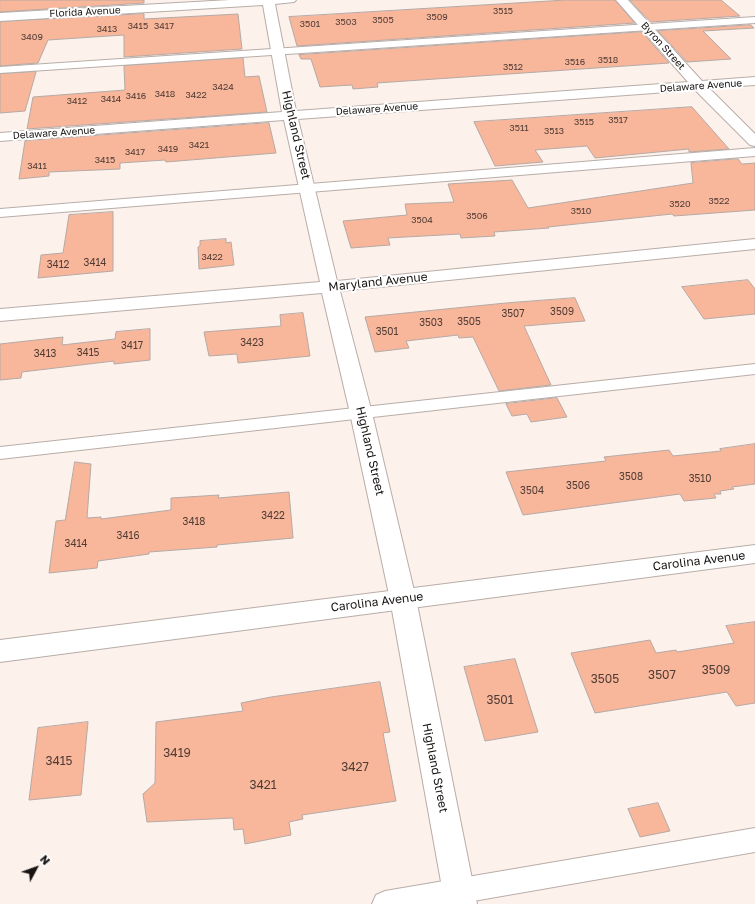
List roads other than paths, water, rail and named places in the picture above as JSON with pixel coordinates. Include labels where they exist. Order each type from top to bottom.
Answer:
[{"type":"street","name":"Florida Avenue","points":[[0,17],[290,0]]},
{"type":"street","name":"Byron Street","points":[[622,0],[699,86],[755,142]]},
{"type":"street","name":"Highland Street","points":[[268,1],[290,115],[361,413],[403,599],[459,898]]},
{"type":"street","name":"Delaware Avenue","points":[[0,137],[755,82]]},
{"type":"street","name":"Maryland Avenue","points":[[0,315],[330,287],[755,244]]},
{"type":"street","name":"Carolina Avenue","points":[[0,651],[755,554]]},
{"type":"lane","points":[[0,70],[755,20]]},
{"type":"lane","points":[[0,213],[755,152]]},
{"type":"lane","points":[[0,453],[755,369]]},
{"type":"lane","points":[[385,904],[459,898],[755,840]]}]
